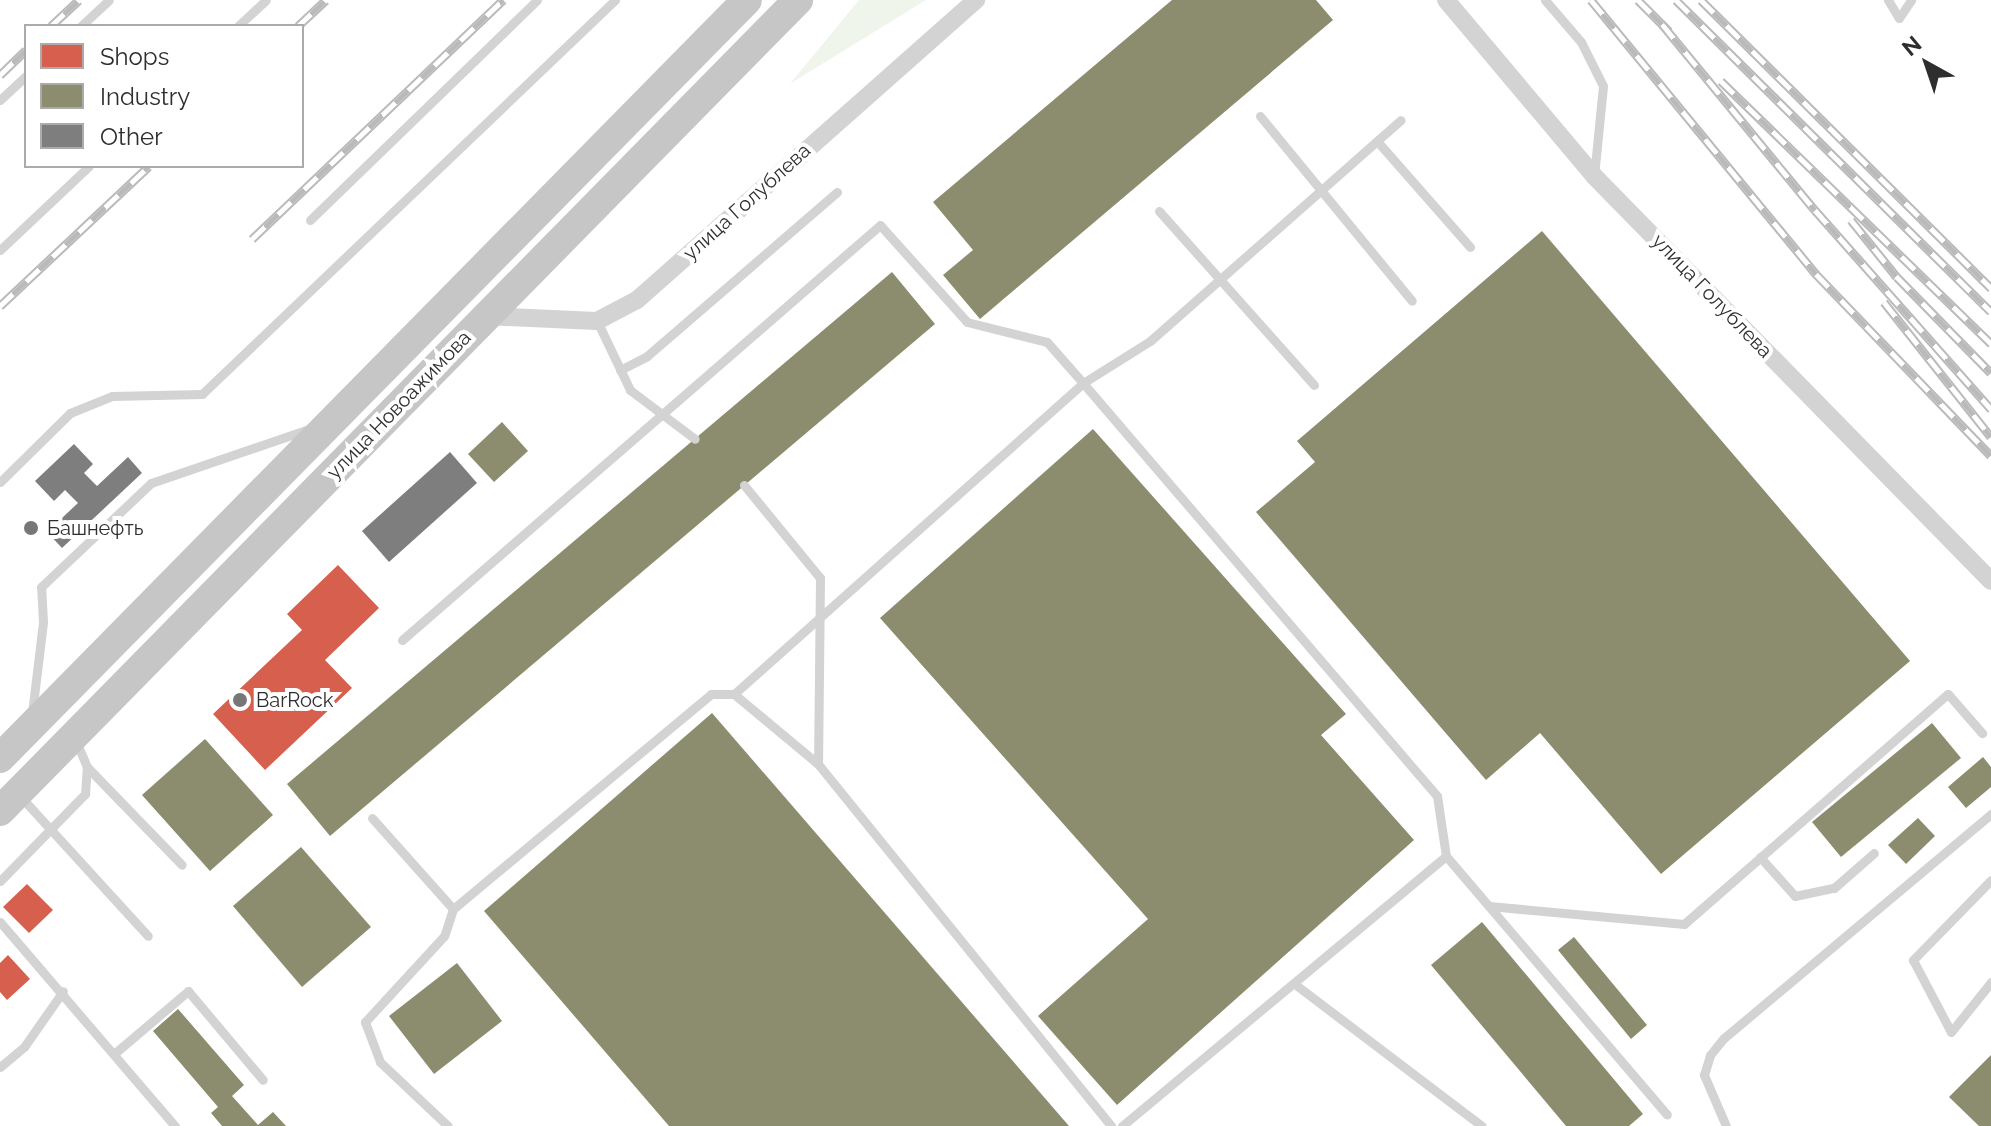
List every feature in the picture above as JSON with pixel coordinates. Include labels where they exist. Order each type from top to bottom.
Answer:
[{"type":"main road","name":"улица Новоажимова","points":[[0,758],[747,0]]},
{"type":"main road","name":"улица Новоажимова","points":[[8,802],[798,0]]},
{"type":"street","name":"улица Голублева","points":[[597,321],[637,300],[976,0]]},
{"type":"street","name":"улица Голублева","points":[[1446,0],[1594,176],[1991,581]]},
{"type":"street","points":[[485,316],[597,321]]},
{"type":"lane","points":[[83,24],[109,0]]},
{"type":"lane","points":[[240,24],[266,0]]},
{"type":"lane","points":[[310,220],[537,0]]},
{"type":"lane","points":[[0,482],[70,413],[112,396],[202,394],[615,0]]},
{"type":"lane","points":[[1545,0],[1581,42],[1603,86],[1594,176]]},
{"type":"lane","points":[[1888,0],[1899,18],[1911,0]]},
{"type":"lane","points":[[0,100],[24,78]]},
{"type":"lane","points":[[1260,116],[1412,301]]},
{"type":"lane","points":[[734,694],[1083,383],[1150,341],[1401,120]]},
{"type":"lane","points":[[1377,141],[1470,247]]},
{"type":"lane","points":[[0,250],[87,168]]},
{"type":"lane","points":[[620,370],[647,356],[837,192]]},
{"type":"lane","points":[[1159,211],[1314,385]]},
{"type":"lane","points":[[402,640],[880,225],[967,322],[1047,342],[1437,796],[1446,856],[1667,1115]]},
{"type":"lane","points":[[597,321],[630,390],[665,411],[695,439]]},
{"type":"lane","points":[[30,727],[43,622],[41,587],[151,483],[335,419]]},
{"type":"lane","points":[[744,485],[820,578],[818,764]]},
{"type":"lane","points":[[448,1126],[380,1062],[365,1022],[444,936],[453,909],[711,694],[734,694],[818,764],[1111,1126]]},
{"type":"lane","points":[[1489,906],[1684,924],[1948,694],[1982,733]]},
{"type":"lane","points":[[73,736],[87,767],[182,865]]},
{"type":"lane","points":[[0,881],[52,832],[85,794],[87,767]]},
{"type":"lane","points":[[8,802],[52,832],[148,936]]},
{"type":"lane","points":[[1726,1126],[1704,1075],[1710,1055],[1724,1038],[1991,814]]},
{"type":"lane","points":[[372,818],[453,909]]},
{"type":"lane","points":[[1760,857],[1795,896],[1834,888],[1874,853]]},
{"type":"lane","points":[[1127,1125],[1446,856]]},
{"type":"lane","points":[[1991,880],[1913,960],[1951,1032],[1991,982]]},
{"type":"lane","points":[[0,922],[63,991],[175,1126]]},
{"type":"lane","points":[[1296,985],[1482,1126]]},
{"type":"lane","points":[[0,1067],[24,1047],[63,991]]},
{"type":"lane","points":[[115,1053],[188,991],[263,1080]]},
{"type":"shaded area","points":[[859,0],[926,0],[790,84]]},
{"type":"building: Shops","points":[[338,565],[379,608],[325,660],[352,688],[265,770],[213,714],[302,630],[287,614]]},
{"type":"building: Shops","points":[[27,884],[53,910],[29,933],[3,907]]},
{"type":"building: Shops","points":[[8,955],[30,979],[7,1000],[0,992],[0,963]]},
{"type":"building: Industry","points":[[1172,0],[1316,0],[1333,20],[980,319],[943,275],[973,250],[933,202]]},
{"type":"building: Industry","points":[[1542,231],[1910,661],[1661,874],[1540,733],[1486,780],[1256,512],[1315,462],[1297,441]]},
{"type":"building: Industry","points":[[892,272],[935,324],[330,836],[287,784]]},
{"type":"building: Industry","points":[[502,422],[528,451],[494,482],[468,454]]},
{"type":"building: Industry","points":[[1093,429],[1346,714],[1321,735],[1414,840],[1117,1105],[1038,1016],[1148,919],[880,618]]},
{"type":"building: Industry","points":[[712,713],[1069,1126],[669,1126],[484,911]]},
{"type":"building: Industry","points":[[1932,723],[1961,758],[1841,857],[1812,822]]},
{"type":"building: Industry","points":[[205,739],[273,815],[210,871],[142,795]]},
{"type":"building: Industry","points":[[1983,757],[1991,767],[1991,787],[1966,808],[1948,787]]},
{"type":"building: Industry","points":[[1918,818],[1935,836],[1906,864],[1888,845]]},
{"type":"building: Industry","points":[[301,847],[371,927],[302,987],[233,906]]},
{"type":"building: Industry","points":[[1482,922],[1643,1114],[1629,1126],[1566,1126],[1431,965]]},
{"type":"building: Industry","points":[[1574,937],[1647,1025],[1631,1039],[1558,950]]},
{"type":"building: Industry","points":[[457,963],[502,1021],[434,1074],[389,1016]]},
{"type":"building: Industry","points":[[178,1009],[244,1085],[232,1096],[258,1125],[273,1112],[286,1126],[222,1126],[211,1113],[218,1107],[153,1031]]},
{"type":"building: Industry","points":[[1991,1055],[1991,1126],[1979,1126],[1949,1097]]},
{"type":"building: Other","points":[[74,444],[93,464],[84,473],[97,486],[128,457],[142,473],[62,548],[47,532],[78,503],[65,490],[54,501],[35,481]]},
{"type":"building: Other","points":[[450,452],[477,483],[389,562],[362,531]]},
{"type":"railway","points":[[53,24],[79,0]]},
{"type":"railway","points":[[300,24],[326,0]]},
{"type":"railway","points":[[252,239],[503,0]]},
{"type":"railway","points":[[1591,0],[1816,274],[1991,456]]},
{"type":"railway","points":[[1638,0],[1669,31]]},
{"type":"railway","points":[[1676,0],[1991,312]]},
{"type":"railway","points":[[1701,0],[1991,288]]},
{"type":"railway","points":[[1662,24],[1815,210],[1991,409]]},
{"type":"railway","points":[[0,75],[24,52]]},
{"type":"railway","points":[[1721,81],[1991,344]]},
{"type":"railway","points":[[0,306],[147,168]]},
{"type":"railway","points":[[1851,220],[1897,277],[1991,373]]},
{"type":"railway","points":[[1884,302],[1991,437]]},
{"type":"place","name":"Башнефть","points":[[31,528]]},
{"type":"place","name":"BarRock","points":[[240,700]]}]
